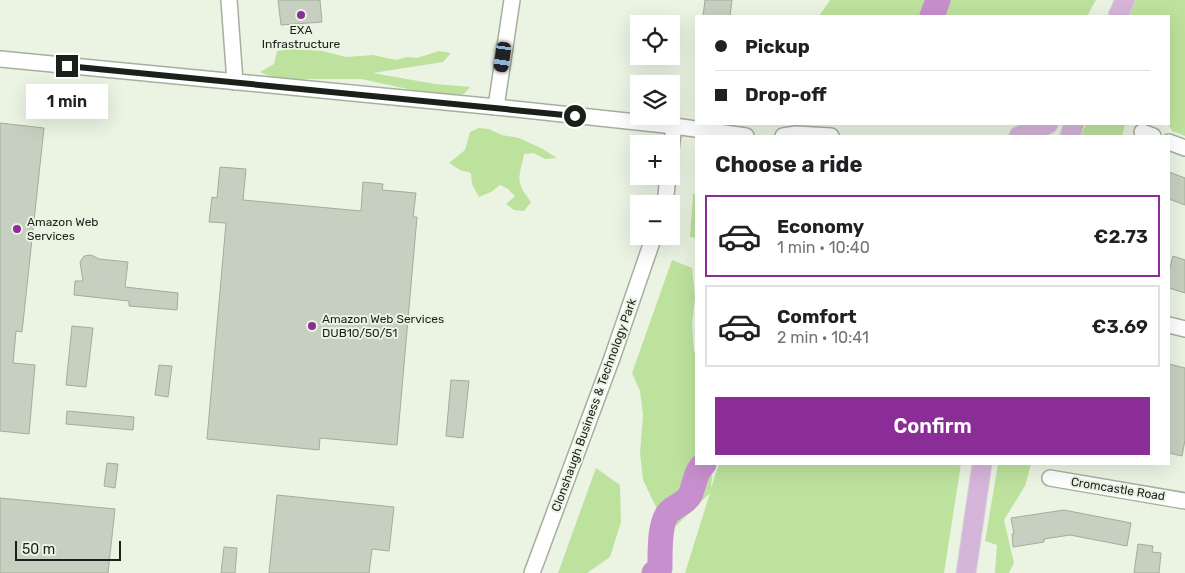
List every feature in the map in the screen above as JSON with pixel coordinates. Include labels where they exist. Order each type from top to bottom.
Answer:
[{"type":"main road","points":[[1118,15],[1126,0]]},
{"type":"main road","points":[[1021,135],[1046,125]]},
{"type":"main road","points":[[966,573],[982,465]]},
{"type":"street","points":[[229,0],[235,82]]},
{"type":"street","points":[[496,107],[512,0]]},
{"type":"street","points":[[0,59],[496,107],[674,126],[739,135]]},
{"type":"street","points":[[673,135],[674,126]]},
{"type":"street","points":[[790,135],[814,135]]},
{"type":"street","points":[[1170,142],[1185,148]]},
{"type":"street","name":"Clonshaugh Business & Technology Park","points":[[532,573],[612,358],[651,245]]},
{"type":"street","points":[[1170,325],[1185,330]]},
{"type":"street","name":"Cromcastle Road","points":[[1050,478],[1185,500]]},
{"type":"green space","points":[[830,0],[1096,0],[1088,15],[820,15]]},
{"type":"green space","points":[[1135,0],[1185,0],[1185,136],[1172,131],[1169,125],[1170,15],[1128,15]]},
{"type":"green space","points":[[293,49],[322,51],[346,57],[373,55],[396,60],[407,57],[417,58],[439,51],[451,53],[443,62],[373,73],[435,84],[470,87],[464,94],[445,97],[361,79],[276,79],[260,72],[274,64],[277,51]]},
{"type":"green space","points":[[1086,125],[1125,125],[1122,135],[1081,135]]},
{"type":"green space","points":[[479,128],[519,138],[557,158],[545,159],[534,153],[524,154],[519,177],[522,189],[531,202],[524,211],[514,210],[506,204],[515,196],[508,189],[500,185],[491,192],[479,197],[472,184],[471,173],[460,170],[449,163],[465,150],[470,132]]},
{"type":"green space","points":[[693,194],[695,194],[695,238],[690,237]]},
{"type":"green space","points":[[672,260],[692,268],[695,298],[692,324],[695,352],[695,465],[713,465],[711,488],[719,465],[961,465],[944,573],[685,573],[710,493],[676,526],[658,511],[643,480],[640,453],[643,415],[640,391],[632,373]]},
{"type":"green space","points":[[998,465],[1031,465],[1025,486],[1004,520],[1014,563],[1009,573],[995,573],[997,545],[985,541]]},
{"type":"green space","points":[[596,468],[620,485],[621,522],[610,557],[587,573],[558,573]]},
{"type":"building","name":"EXA Infrastructure","points":[[278,0],[320,0],[322,22],[281,25]]},
{"type":"building","points":[[705,0],[732,0],[730,15],[703,15]]},
{"type":"building","name":"Amazon Web Services","points":[[0,123],[44,128],[22,332],[16,331],[13,363],[35,365],[29,434],[0,431]]},
{"type":"building","name":"Amazon Web Services DUB10/50/51","points":[[220,167],[246,169],[243,200],[361,211],[363,182],[383,184],[382,190],[416,193],[413,217],[417,217],[397,445],[320,438],[319,450],[207,439],[226,223],[209,222],[212,197],[217,198]]},
{"type":"building","points":[[1170,172],[1185,178],[1185,205],[1170,199]]},
{"type":"building","points":[[91,255],[99,259],[128,262],[125,287],[178,293],[177,310],[129,306],[129,301],[74,295],[75,281],[83,281],[80,262],[84,256]]},
{"type":"building","points":[[1173,256],[1185,260],[1185,293],[1170,288],[1170,267]]},
{"type":"building","points":[[72,326],[93,328],[86,387],[66,385]]},
{"type":"building","points":[[1170,364],[1185,368],[1185,440],[1182,456],[1170,453]]},
{"type":"building","points":[[159,365],[172,366],[168,397],[155,395]]},
{"type":"building","points":[[451,380],[469,381],[463,438],[446,436]]},
{"type":"building","points":[[67,411],[134,417],[133,430],[66,424]]},
{"type":"building","points":[[107,463],[118,464],[115,488],[104,486]]},
{"type":"building","points":[[277,495],[394,507],[389,551],[372,549],[369,573],[269,573]]},
{"type":"building","points":[[0,498],[115,509],[108,573],[0,573]]},
{"type":"building","points":[[1064,510],[1131,523],[1127,546],[1070,535],[1013,547],[1012,534],[1014,534],[1011,518]]},
{"type":"building","points":[[1138,544],[1153,546],[1152,552],[1161,553],[1159,573],[1134,573]]},
{"type":"building","points":[[224,547],[237,548],[235,573],[221,573]]},
{"type":"waterway","points":[[932,15],[938,0]]},
{"type":"waterway","points":[[654,573],[660,568],[663,523],[669,512],[688,497],[703,465]]},
{"type":"place","name":"EXA Infrastructure","points":[[301,15]]},
{"type":"place","name":"Amazon Web Services","points":[[17,229]]},
{"type":"place","name":"Amazon Web Services DUB10/50/51","points":[[312,326]]},
{"type":"route","points":[[67,66],[575,116]]}]
